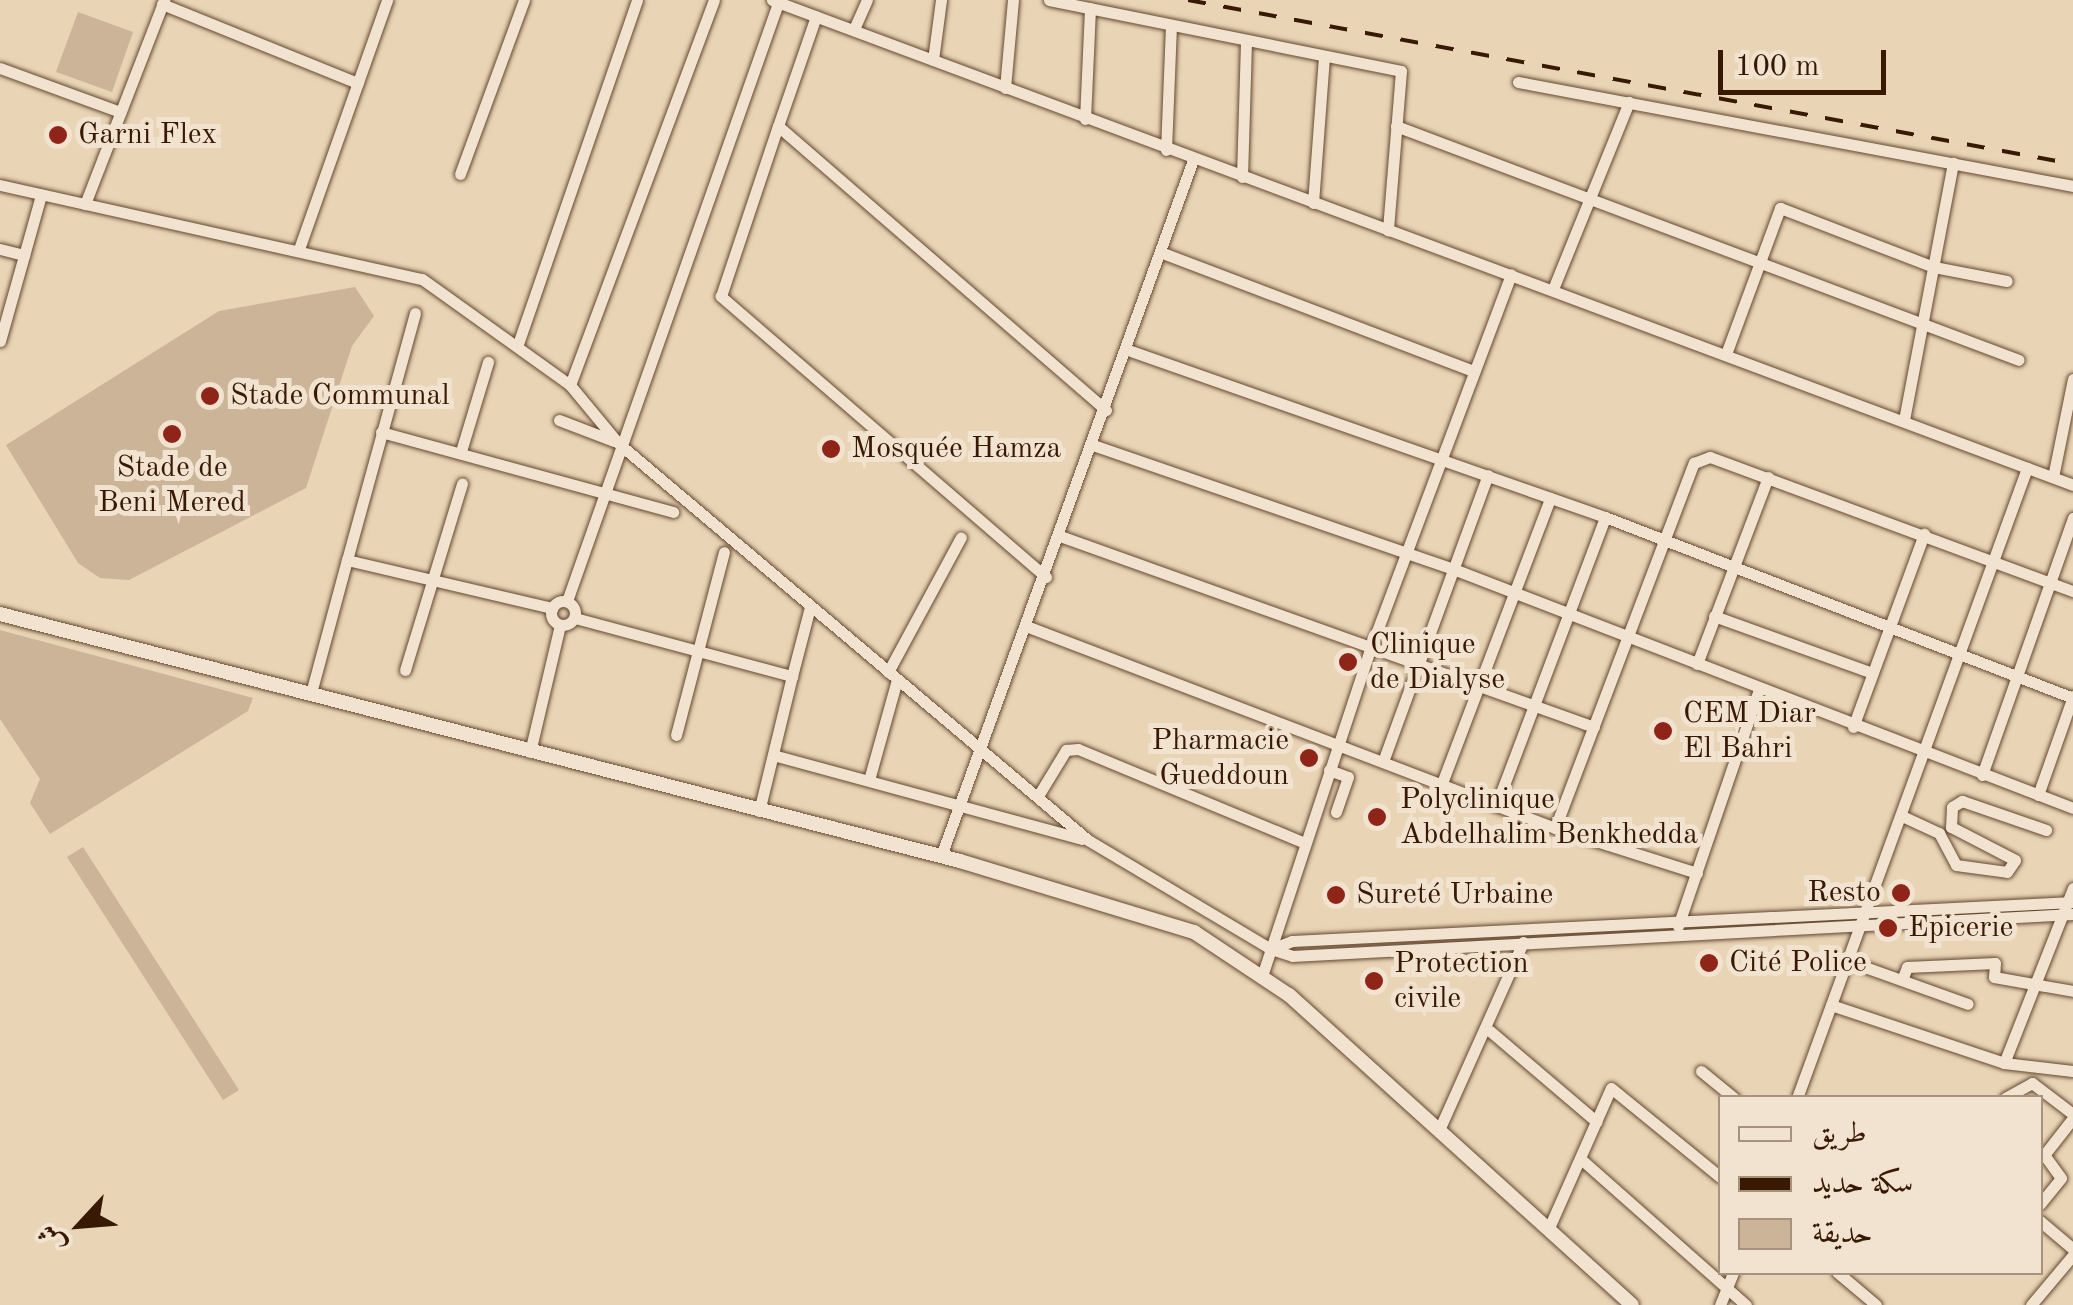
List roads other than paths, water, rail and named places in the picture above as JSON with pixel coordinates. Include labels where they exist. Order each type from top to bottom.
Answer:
[{"type":"street","points":[[300,249],[387,0]]},
{"type":"street","points":[[460,174],[524,0]]},
{"type":"street","points":[[518,344],[637,0]]},
{"type":"street","points":[[570,385],[714,0]]},
{"type":"street","points":[[854,30],[866,0]]},
{"type":"street","points":[[933,60],[941,0]]},
{"type":"street","points":[[1005,88],[1013,0]]},
{"type":"street","points":[[1048,0],[1401,71],[1388,230]]},
{"type":"street","points":[[574,618],[567,601],[618,443],[775,1],[2073,486]]},
{"type":"street","points":[[86,204],[163,2],[358,82]]},
{"type":"street","points":[[1085,119],[1090,8]]},
{"type":"street","points":[[816,16],[721,296],[1046,577]]},
{"type":"street","points":[[1166,150],[1171,25]]},
{"type":"street","points":[[1242,178],[1246,40]]},
{"type":"street","points":[[1313,203],[1324,56]]},
{"type":"street","points":[[0,68],[120,112]]},
{"type":"street","points":[[1518,82],[2073,186]]},
{"type":"street","points":[[1553,289],[1628,102]]},
{"type":"street","points":[[778,126],[1106,410]]},
{"type":"street","points":[[1396,126],[2019,360]]},
{"type":"street","points":[[941,856],[978,746],[1046,577],[1194,160]]},
{"type":"street","points":[[1904,420],[1953,163]]},
{"type":"street","points":[[0,185],[422,278],[570,385],[618,443],[1088,840],[1270,949],[1292,956],[2069,908]]},
{"type":"street","points":[[0,341],[6,299],[24,255],[41,194]]},
{"type":"street","points":[[1726,354],[1780,208],[1934,267],[2007,281]]},
{"type":"street","points":[[0,248],[24,255]]},
{"type":"street","points":[[1160,252],[1471,370]]},
{"type":"street","points":[[1264,974],[1303,842],[1370,647],[1444,461],[1471,370],[1512,274]]},
{"type":"street","points":[[312,693],[415,313]]},
{"type":"street","points":[[1128,350],[1605,517],[2073,697],[2038,795]]},
{"type":"street","points":[[462,448],[488,362]]},
{"type":"street","points":[[2053,477],[2073,380]]},
{"type":"street","points":[[559,420],[618,443]]},
{"type":"street","points":[[381,432],[462,448],[673,512]]},
{"type":"street","points":[[1093,446],[1456,570],[1854,727],[2073,808]]},
{"type":"street","points":[[1556,828],[1662,539],[1694,463],[1710,457],[2073,591]]},
{"type":"street","points":[[1798,1095],[1963,656],[2027,468]]},
{"type":"street","points":[[1384,756],[1488,475]]},
{"type":"street","points":[[1697,664],[1768,478]]},
{"type":"street","points":[[405,670],[462,484]]},
{"type":"street","points":[[1442,782],[1511,591],[1550,498]]},
{"type":"street","points":[[1496,806],[1531,703],[1605,517]]},
{"type":"street","points":[[1982,774],[2073,518]]},
{"type":"street","points":[[1854,727],[1924,534]]},
{"type":"street","points":[[1060,536],[1594,726]]},
{"type":"street","points":[[868,780],[893,676],[961,537]]},
{"type":"street","points":[[676,735],[724,552]]},
{"type":"street","points":[[347,560],[552,608],[567,601]]},
{"type":"street","points":[[760,811],[810,607]]},
{"type":"street","points":[[530,752],[560,625],[552,608]]},
{"type":"street","points":[[0,614],[941,856],[1194,932],[1264,974],[1632,1305]]},
{"type":"street","points":[[1714,616],[1872,672]]},
{"type":"street","points":[[560,625],[574,618],[792,676]]},
{"type":"street","points":[[1026,626],[1384,756],[1556,828],[1697,872]]},
{"type":"street","points":[[1673,934],[1760,689]]},
{"type":"street","points":[[1038,796],[1066,750],[1078,748],[1303,842]]},
{"type":"street","points":[[773,755],[1088,840]]},
{"type":"street","points":[[1329,770],[1348,777],[1336,812]]},
{"type":"street","points":[[1902,816],[1945,830],[2015,860],[2013,871],[1956,865],[1945,830],[1962,801],[2046,830]]},
{"type":"street","points":[[2004,1063],[2069,908],[2073,888]]},
{"type":"street","points":[[1270,949],[1680,922],[1863,919]]},
{"type":"street","points":[[1439,1130],[1490,1031],[1523,942]]},
{"type":"street","points":[[1848,960],[1968,1004]]},
{"type":"street","points":[[1902,980],[1907,967],[1995,962],[1994,978],[2073,991]]},
{"type":"street","points":[[1831,1004],[2004,1063],[2073,1071]]},
{"type":"street","points":[[1490,1031],[1597,1122]]},
{"type":"street","points":[[1701,1071],[1730,1095]]},
{"type":"street","points":[[2010,1095],[2032,1083],[2073,1116],[2044,1155],[2061,1178],[2043,1200]]},
{"type":"street","points":[[1548,1230],[1611,1088],[1718,1175]]},
{"type":"street","points":[[1582,1160],[1746,1305]]},
{"type":"street","points":[[2032,1305],[2073,1252],[2043,1224]]},
{"type":"street","points":[[1720,1305],[1731,1275]]},
{"type":"street","points":[[1841,1275],[1876,1305]]},
{"type":"railway","points":[[1188,0],[2073,164]]},
{"type":"place","name":"Garni Flex","points":[[58,135]]},
{"type":"place","name":"Stade Communal","points":[[210,396]]},
{"type":"place","name":"Stade de Beni Mered","points":[[172,434]]},
{"type":"place","name":"Mosquée Hamza","points":[[831,449]]},
{"type":"place","name":"Clinique de Dialyse","points":[[1348,662]]},
{"type":"place","name":"CEM Diar El Bahri","points":[[1663,731]]},
{"type":"place","name":"Pharmacie Gueddoun","points":[[1309,758]]},
{"type":"place","name":"Polyclinique Abdelhalim Benkhedda","points":[[1377,817]]},
{"type":"place","name":"Resto","points":[[1901,893]]},
{"type":"place","name":"Sureté Urbaine","points":[[1336,895]]},
{"type":"place","name":"Epicerie","points":[[1888,928]]},
{"type":"place","name":"Cité Police","points":[[1709,963]]},
{"type":"place","name":"Protection civile","points":[[1374,981]]}]
